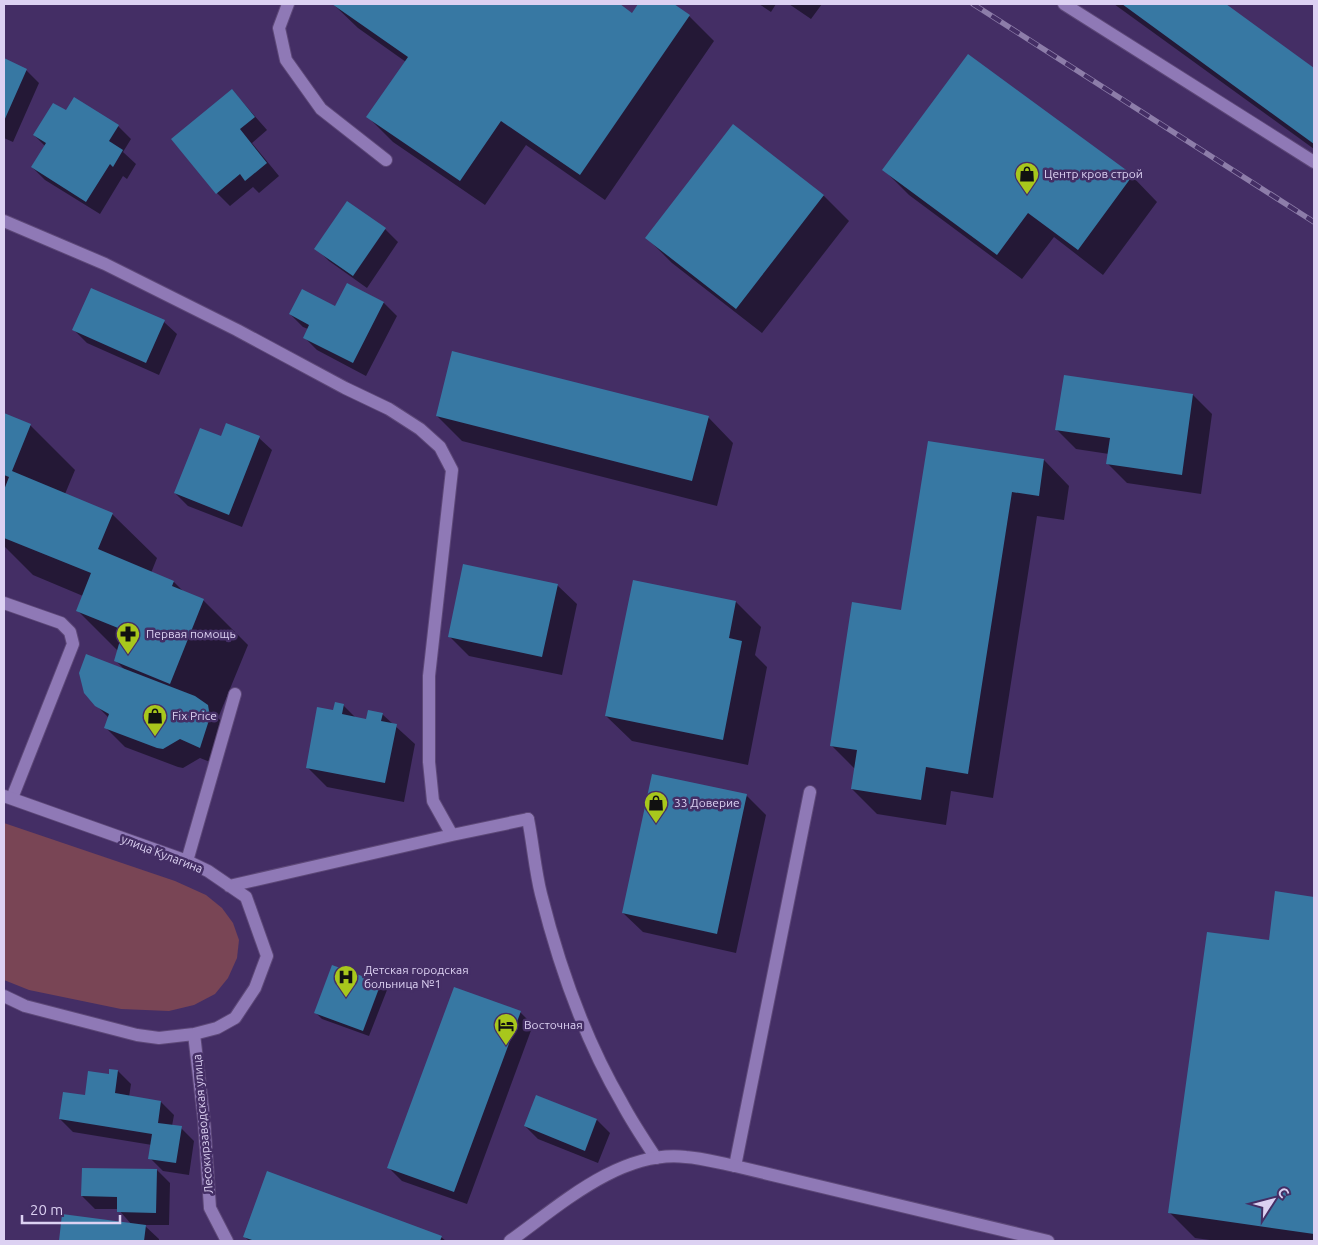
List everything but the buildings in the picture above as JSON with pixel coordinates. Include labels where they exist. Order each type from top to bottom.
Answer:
[{"type":"street","points":[[288,4],[279,28],[286,60],[321,109],[386,160]]},
{"type":"street","points":[[1064,4],[1314,162]]},
{"type":"street","points":[[4,221],[105,264],[237,330],[389,409],[420,428],[440,447],[452,470],[429,676],[429,762],[433,801],[452,835]]},
{"type":"street","points":[[4,603],[61,623],[70,632],[73,644],[8,797]]},
{"type":"street","points":[[187,861],[235,694]]},
{"type":"street","points":[[735,1166],[810,792]]},
{"type":"street","name":"улица Кулагина","points":[[4,996],[26,1006],[138,1036],[159,1038],[194,1034],[216,1028],[235,1018],[255,988],[267,956],[246,897],[208,871],[187,861],[8,797]]},
{"type":"street","points":[[229,886],[528,819],[541,893],[575,1005],[621,1102],[656,1158]]},
{"type":"street","name":"Лесокирзаводская улица","points":[[194,1034],[204,1120],[210,1208],[227,1241]]},
{"type":"street","points":[[510,1241],[603,1176],[628,1165],[656,1158],[684,1156],[735,1166],[1048,1241]]},
{"type":"shaded area","points":[[4,823],[175,881],[206,895],[222,908],[233,923],[239,940],[237,958],[228,978],[215,994],[194,1005],[169,1011],[121,1009],[29,990],[4,980]]},
{"type":"railway","points":[[973,4],[1314,222]]},
{"type":"place","name":"Центр кров строй","points":[[1027,195]]},
{"type":"place","name":"Первая помощь","points":[[128,655]]},
{"type":"place","name":"Fix Price","points":[[155,737]]},
{"type":"place","name":"33 Доверие","points":[[656,824]]},
{"type":"place","name":"Детская городская больница №1","points":[[346,998]]},
{"type":"place","name":"Восточная","points":[[506,1046]]}]
